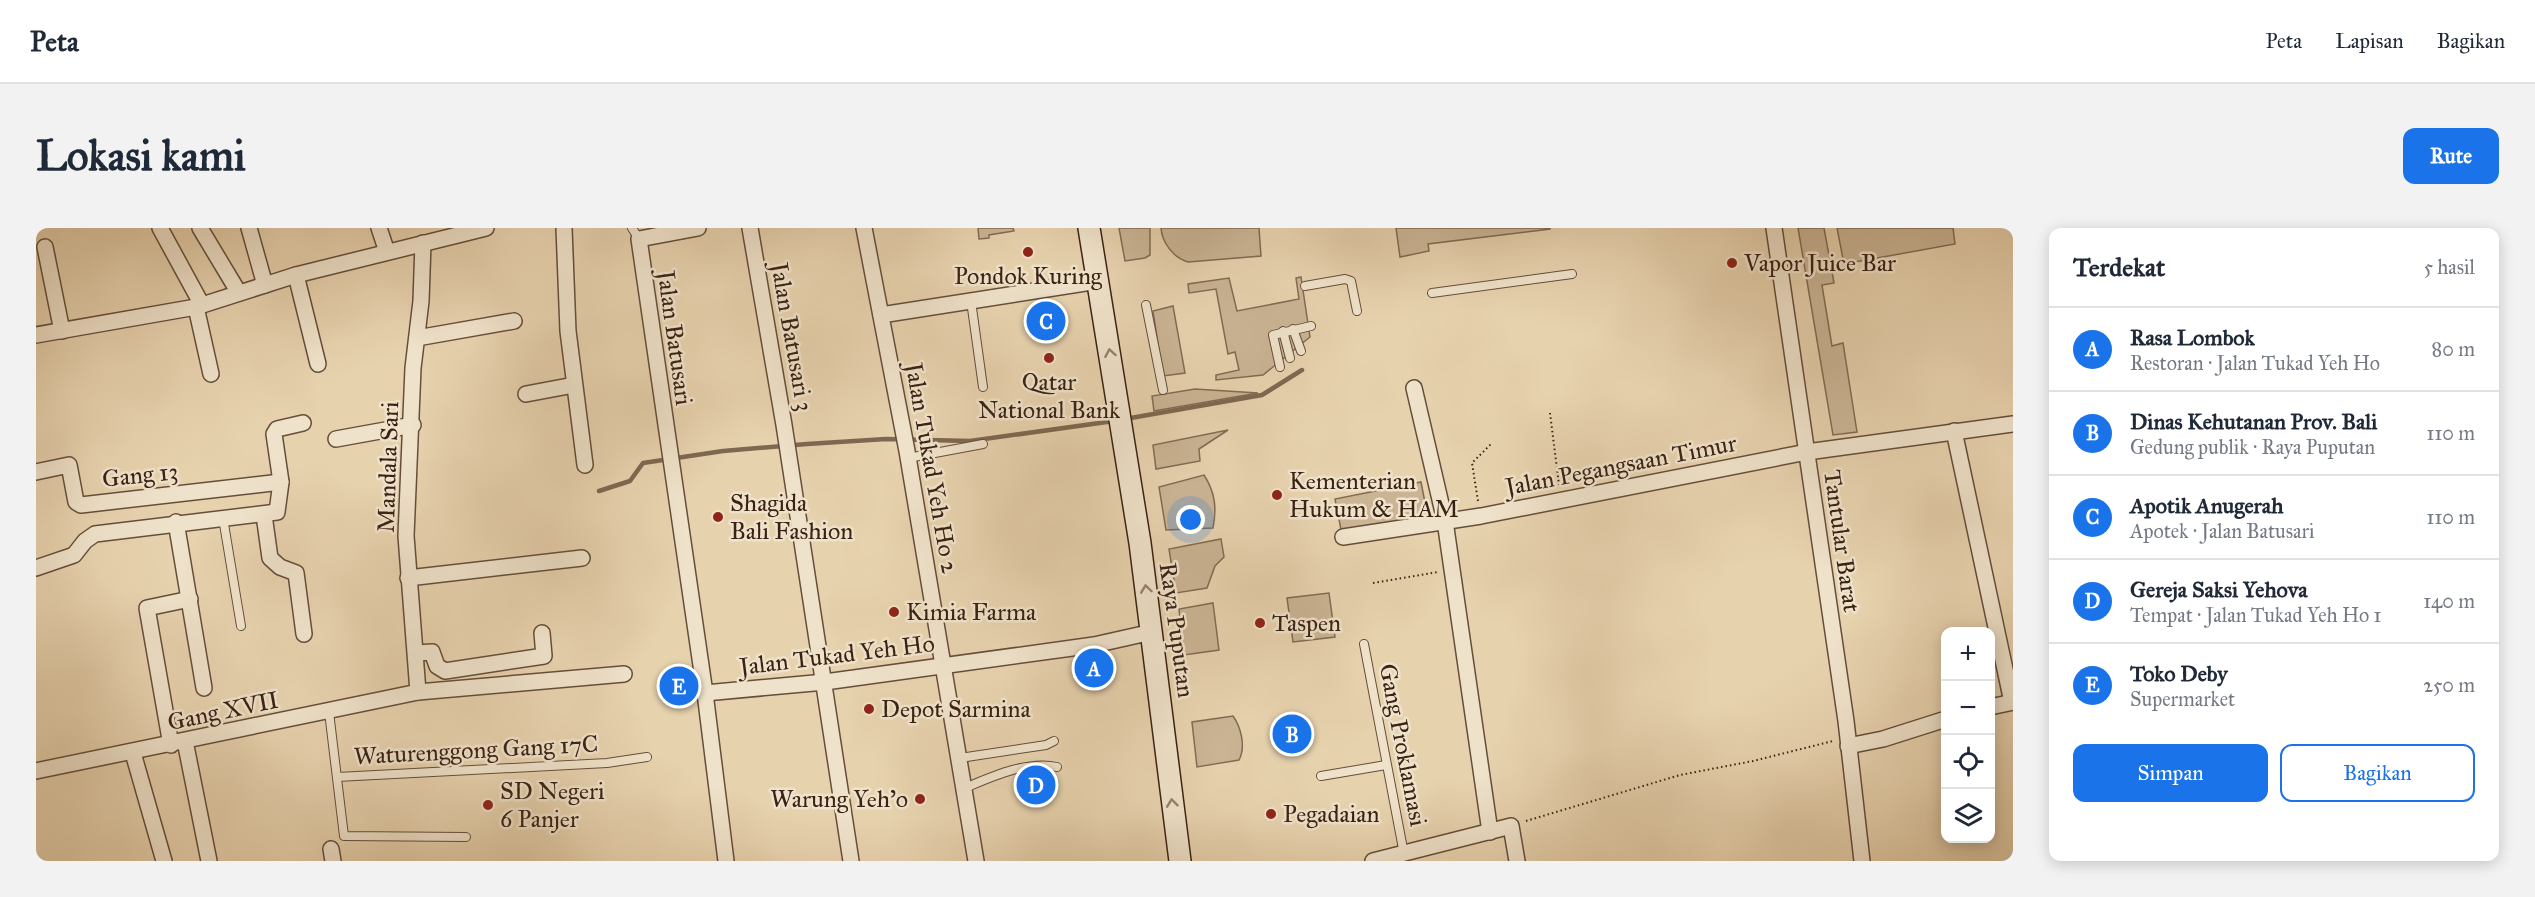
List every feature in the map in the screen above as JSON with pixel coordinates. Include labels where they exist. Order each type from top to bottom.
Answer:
[{"type":"main road","name":"Raya Puputan","points":[[1089,228],[1120,410],[1152,632],[1180,861]]},
{"type":"street","points":[[160,228],[199,306],[211,374]]},
{"type":"street","points":[[200,228],[239,293]]},
{"type":"street","points":[[249,228],[266,285]]},
{"type":"street","points":[[379,228],[387,252]]},
{"type":"street","points":[[36,335],[199,306],[296,275],[486,228]]},
{"type":"street","points":[[564,228],[564,272],[573,385],[585,465]]},
{"type":"street","name":"Jalan Batusari","points":[[698,228],[635,234],[705,693],[726,861]]},
{"type":"street","name":"Jalan Batusari 3","points":[[750,228],[789,454],[851,861]]},
{"type":"street","name":"Jalan Tukad Yeh Ho 2","points":[[864,228],[902,419],[976,861]]},
{"type":"street","name":"Tantular Barat","points":[[1774,228],[1848,741],[1862,861]]},
{"type":"street","name":"Mandala Sari","points":[[418,692],[406,536],[413,425],[413,368],[423,243]]},
{"type":"street","points":[[45,248],[62,331]]},
{"type":"street","points":[[296,275],[318,364]]},
{"type":"street","points":[[881,315],[1098,281]]},
{"type":"street","points":[[417,338],[514,321]]},
{"type":"street","points":[[526,394],[573,385]]},
{"type":"street","points":[[1414,388],[1453,570],[1490,832]]},
{"type":"street","points":[[36,568],[74,555],[85,541],[95,534],[176,522],[277,512],[280,508],[281,482],[274,434],[277,429],[303,423]]},
{"type":"street","name":"Jalan Pegangsaan Timur","points":[[1343,537],[1481,516],[1807,452],[2013,424]]},
{"type":"street","points":[[336,439],[413,425]]},
{"type":"street","points":[[1954,431],[2012,702],[1995,706]]},
{"type":"street","name":"Gang 13","points":[[36,472],[69,465],[76,502],[81,505],[281,482]]},
{"type":"street","points":[[264,514],[270,558],[280,567],[296,573],[304,634]]},
{"type":"street","points":[[176,522],[204,688]]},
{"type":"street","points":[[408,578],[582,558]]},
{"type":"street","points":[[190,599],[147,608],[208,861]]},
{"type":"street","name":"Jalan Tukad Yeh Ho","points":[[705,693],[825,682],[1094,645],[1152,632]]},
{"type":"street","points":[[416,653],[432,652],[437,666],[445,671],[544,656],[542,633]]},
{"type":"street","name":"Gang XVII","points":[[36,771],[133,753],[418,692],[624,674]]},
{"type":"street","points":[[1848,741],[1883,739],[1941,721]]},
{"type":"street","points":[[133,753],[164,861]]},
{"type":"street","points":[[1373,861],[1511,826],[1517,861]]},
{"type":"lane","points":[[1432,292],[1572,274]]},
{"type":"lane","points":[[1305,286],[1345,279],[1351,281],[1358,311]]},
{"type":"lane","points":[[971,301],[983,387]]},
{"type":"lane","points":[[1146,305],[1163,390]]},
{"type":"lane","points":[[1280,368],[1272,338],[1275,333],[1311,326]]},
{"type":"lane","points":[[1293,329],[1301,351]]},
{"type":"lane","points":[[1283,331],[1290,358]]},
{"type":"lane","points":[[908,454],[983,444]]},
{"type":"lane","points":[[223,518],[241,626]]},
{"type":"lane","name":"Gang Proklamasi","points":[[1364,644],[1404,854]]},
{"type":"lane","name":"Waturenggong Gang 17C","points":[[329,712],[337,777],[608,763],[647,757]]},
{"type":"lane","points":[[960,758],[1046,745],[1054,741]]},
{"type":"lane","points":[[965,788],[1008,772],[1045,764],[1057,767]]},
{"type":"lane","points":[[1321,776],[1386,765]]},
{"type":"lane","points":[[337,777],[342,833],[347,838],[466,837]]},
{"type":"path","points":[[1550,413],[1561,500]]},
{"type":"path","points":[[1481,516],[1472,463],[1491,444]]},
{"type":"path","points":[[1373,583],[1453,570]]},
{"type":"path","points":[[1511,826],[1680,775],[1848,741]]},
{"type":"shaded area","points":[[978,228],[1013,228],[1014,231],[979,239]]},
{"type":"shaded area","points":[[1119,228],[1150,228],[1150,255],[1125,261]]},
{"type":"shaded area","points":[[1161,228],[1259,228],[1261,256],[1188,262],[1178,257],[1170,249]]},
{"type":"shaded area","points":[[1396,228],[1550,229],[1428,244],[1429,251],[1400,257]]},
{"type":"shaded area","points":[[1798,228],[1824,228],[1834,283],[1822,285],[1832,346],[1843,343],[1857,432],[1833,435]]},
{"type":"shaded area","points":[[1837,228],[1953,228],[1955,244],[1844,264]]},
{"type":"shaded area","points":[[1301,277],[1310,337],[1263,375],[1216,380],[1216,375],[1239,370],[1235,352],[1228,354],[1216,289],[1189,293],[1188,284],[1229,278],[1237,311],[1299,299],[1296,278]]},
{"type":"shaded area","points":[[1173,306],[1185,373],[1163,376],[1153,311]]},
{"type":"shaded area","points":[[1195,389],[1258,393],[1154,411],[1152,396]]},
{"type":"shaded area","points":[[1228,430],[1199,449],[1200,461],[1156,469],[1153,445]]},
{"type":"shaded area","points":[[1204,475],[1214,500],[1213,528],[1166,530],[1159,487]]},
{"type":"shaded area","points":[[1421,482],[1428,518],[1342,535],[1335,499]]},
{"type":"shaded area","points":[[1221,539],[1224,557],[1215,566],[1207,588],[1176,593],[1169,549]]},
{"type":"shaded area","points":[[1329,593],[1335,637],[1293,642],[1287,598]]},
{"type":"shaded area","points":[[1213,603],[1219,650],[1184,655],[1179,609]]},
{"type":"shaded area","points":[[1233,716],[1242,737],[1239,760],[1197,767],[1192,722]]},
{"type":"waterway","points":[[1125,419],[1262,395],[1302,370]]},
{"type":"waterway","points":[[599,491],[630,481],[643,463],[723,451],[886,439],[970,441],[1114,421]]},
{"type":"place","name":"Pondok Kuring","points":[[1028,252]]},
{"type":"place","name":"Vapor Juice Bar","points":[[1732,263]]},
{"type":"place","name":"Apotik Anugerah","points":[[1046,321]]},
{"type":"place","name":"Qatar National Bank","points":[[1049,358]]},
{"type":"place","name":"Kementerian Hukum & HAM","points":[[1277,495]]},
{"type":"place","name":"Shagida Bali Fashion","points":[[718,517]]},
{"type":"place","name":"Kimia Farma","points":[[894,612]]},
{"type":"place","name":"Taspen","points":[[1260,623]]},
{"type":"place","name":"Rasa Lombok","points":[[1094,668]]},
{"type":"place","name":"Toko Deby","points":[[679,686]]},
{"type":"place","name":"Depot Sarmina","points":[[869,709]]},
{"type":"place","name":"Dinas Kehutanan Prov. Bali","points":[[1292,734]]},
{"type":"place","name":"Gereja Saksi Yehova","points":[[1036,785]]},
{"type":"place","name":"Warung Yeh'o","points":[[920,799]]},
{"type":"place","name":"SD Negeri 6 Panjer","points":[[488,805]]},
{"type":"place","name":"Pegadaian","points":[[1271,814]]}]
